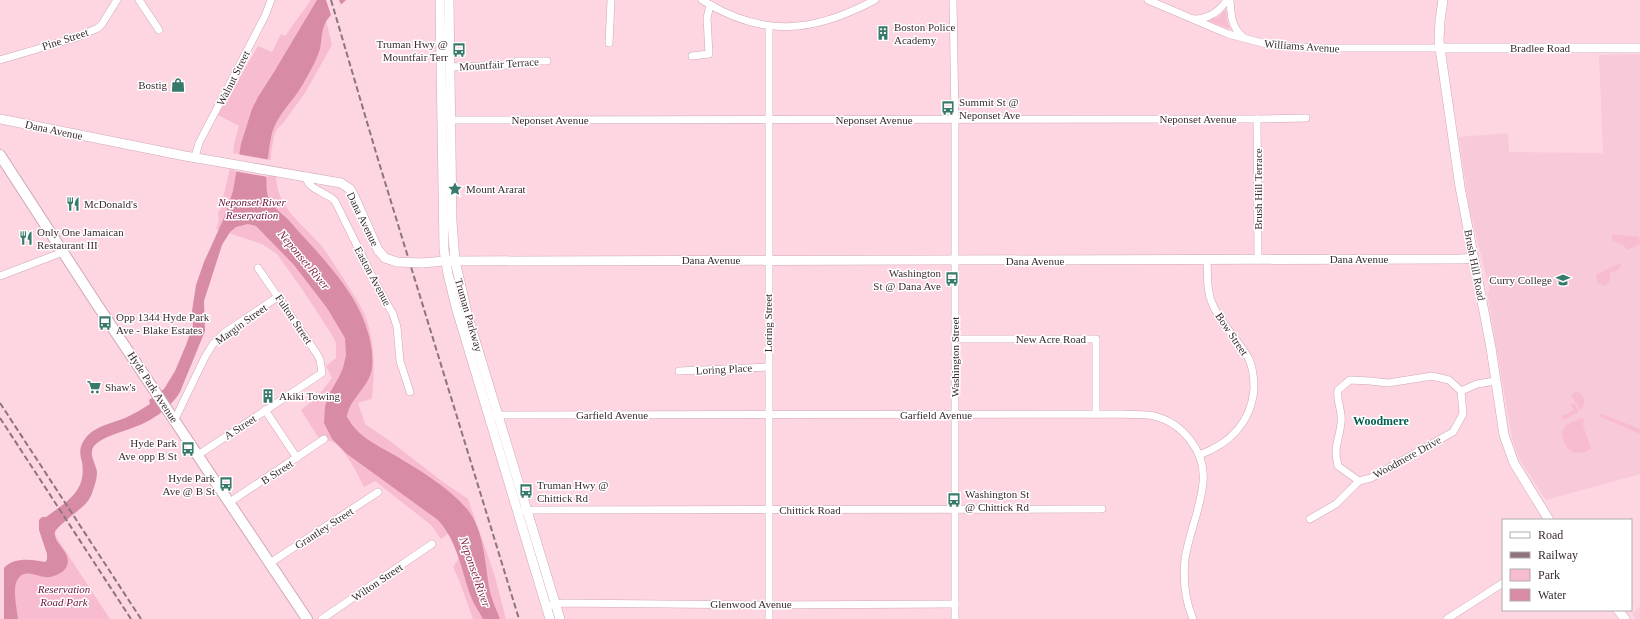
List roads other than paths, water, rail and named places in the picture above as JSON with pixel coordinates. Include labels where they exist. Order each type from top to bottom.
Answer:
[{"type":"main road","name":"Hyde Park Avenue","points":[[0,155],[270,563],[303,618]]},
{"type":"street","name":"Pine Street","points":[[0,60],[75,38],[98,28],[117,0]]},
{"type":"street","points":[[139,0],[159,30]]},
{"type":"street","name":"Walnut Street","points":[[195,157],[199,143],[265,16],[271,0]]},
{"type":"street","name":"Truman Parkway","points":[[440,0],[446,120]]},
{"type":"street","name":"Truman Parkway","points":[[449,0],[450,67],[442,198],[450,261],[464,303],[494,416],[551,605],[560,619]]},
{"type":"street","points":[[609,44],[610,0]]},
{"type":"street","points":[[702,0],[743,19],[769,26],[795,27],[816,24],[854,11],[874,0]]},
{"type":"street","name":"Washington Street","points":[[952,0],[955,120],[955,619]]},
{"type":"street","name":"Williams Avenue","points":[[1148,0],[1244,39],[1270,45],[1301,48],[1440,48]]},
{"type":"street","points":[[1190,18],[1200,19],[1209,16],[1220,8],[1227,0]]},
{"type":"street","points":[[1230,0],[1232,22],[1236,30],[1244,39]]},
{"type":"street","name":"Brush Hill Road","points":[[1443,0],[1439,26],[1440,48],[1460,187],[1491,348],[1500,418],[1508,450],[1517,469],[1548,519]]},
{"type":"street","points":[[692,56],[709,54],[708,12],[710,4]]},
{"type":"street","name":"Loring Street","points":[[769,26],[769,619]]},
{"type":"street","name":"Bradlee Road","points":[[1440,48],[1640,48]]},
{"type":"street","name":"Mountfair Terrace","points":[[450,67],[507,65],[518,61],[547,61]]},
{"type":"street","name":"Neponset Avenue","points":[[446,120],[1306,118]]},
{"type":"street","name":"Dana Avenue","points":[[0,119],[195,157],[337,181],[350,189],[378,250],[385,258],[397,262],[1474,258]]},
{"type":"street","name":"Brush Hill Terrace","points":[[1257,119],[1258,260]]},
{"type":"street","name":"Easton Avenue","points":[[306,176],[310,185],[331,197],[335,201],[378,288],[393,314],[397,327],[400,361],[410,392]]},
{"type":"street","points":[[0,276],[63,252]]},
{"type":"street","name":"Bow Street","points":[[1199,455],[1224,443],[1238,430],[1250,410],[1254,386],[1252,369],[1248,358],[1211,302],[1208,285],[1207,260]]},
{"type":"street","name":"Fulton Street","points":[[258,268],[279,296],[317,354],[320,360],[322,373]]},
{"type":"street","name":"Margin Street","points":[[172,415],[213,344],[224,333],[279,296]]},
{"type":"street","name":"New Acre Road","points":[[955,339],[1096,339],[1096,414]]},
{"type":"street","name":"Loring Place","points":[[679,371],[768,367]]},
{"type":"street","name":"A Street","points":[[198,455],[322,373]]},
{"type":"street","name":"Woodmere Drive","points":[[1432,376],[1449,380],[1461,390],[1463,414],[1453,432],[1371,478],[1359,481],[1338,466],[1335,454],[1342,423],[1341,408],[1337,397],[1338,390],[1350,380],[1392,383],[1432,376]]},
{"type":"street","points":[[1461,390],[1477,384],[1495,381]]},
{"type":"street","points":[[265,410],[298,458]]},
{"type":"street","name":"Garfield Avenue","points":[[494,416],[1096,414],[1143,415],[1160,418],[1182,431],[1190,439],[1199,455],[1203,472],[1203,483],[1184,570],[1185,592],[1193,619]]},
{"type":"street","name":"B Street","points":[[230,502],[324,440]]},
{"type":"street","points":[[1310,519],[1336,504],[1359,481]]},
{"type":"street","name":"Grantley Street","points":[[270,563],[378,492]]},
{"type":"street","name":"Chittick Road","points":[[523,511],[955,510],[1102,508]]},
{"type":"street","name":"Wilton Street","points":[[322,619],[432,544]]},
{"type":"street","points":[[1447,619],[1502,584]]},
{"type":"street","name":"Glenwood Avenue","points":[[551,605],[955,604]]},
{"type":"street","name":"Truman Parkway","points":[[550,619],[551,605]]},
{"type":"street","points":[[1619,611],[1625,619]]},
{"type":"water","name":"Neponset River","points":[[317,0],[346,0],[333,12],[325,23],[320,49],[314,63],[303,84],[274,126],[268,157],[267,194],[274,206],[338,276],[357,305],[364,320],[371,346],[371,374],[350,407],[347,417],[363,436],[434,480],[460,501],[467,509],[473,517],[483,546],[490,591],[500,619],[483,619],[471,597],[455,547],[438,520],[347,454],[332,439],[324,423],[325,407],[328,396],[343,368],[346,355],[345,338],[327,308],[294,265],[256,226],[248,224],[236,227],[230,232],[222,245],[204,301],[205,331],[180,392],[171,404],[159,414],[139,425],[107,437],[94,446],[92,449],[92,456],[97,474],[91,496],[85,504],[55,532],[57,540],[67,556],[68,560],[66,567],[62,572],[49,577],[29,574],[22,575],[15,586],[18,619],[4,619],[4,568],[8,564],[17,560],[35,560],[45,562],[47,560],[47,554],[39,530],[39,520],[42,517],[46,517],[67,501],[78,489],[83,472],[80,452],[83,442],[91,432],[102,426],[120,420],[150,404],[149,400],[164,389],[175,371],[193,325],[192,311],[196,285],[204,262],[224,218],[233,191],[241,144],[252,109]]},
{"type":"railway","points":[[331,0],[377,156],[519,619]]},
{"type":"railway","points":[[0,403],[141,619]]},
{"type":"railway","points":[[0,418],[131,619]]},
{"type":"place","name":"Boston Police Academy","points":[[883,33]]},
{"type":"place","name":"Truman Hwy @ Mountfair Terr","points":[[459,50]]},
{"type":"place","name":"Bostig","points":[[178,85]]},
{"type":"place","name":"Summit St @ Neponset Ave","points":[[948,108]]},
{"type":"place","name":"Mount Ararat","points":[[455,189]]},
{"type":"place","name":"McDonald's","points":[[73,204]]},
{"type":"place","name":"Only One Jamaican Restaurant III","points":[[26,238]]},
{"type":"place","name":"Washington St @ Dana Ave","points":[[952,279]]},
{"type":"place","name":"Curry College","points":[[1563,280]]},
{"type":"place","name":"Opp 1344 Hyde Park Ave - Blake Estates","points":[[105,323]]},
{"type":"place","name":"Shaw's","points":[[94,387]]},
{"type":"place","name":"Akiki Towing","points":[[268,396]]},
{"type":"place","name":"Hyde Park Ave opp B St","points":[[188,449]]},
{"type":"place","name":"Hyde Park Ave @ B St","points":[[226,484]]},
{"type":"place","name":"Truman Hwy @ Chittick Rd","points":[[526,491]]},
{"type":"place","name":"Washington St @ Chittick Rd","points":[[954,500]]},
{"type":"district","name":"Woodmere","points":[[1381,421]]},
{"type":"park label","name":"Neponset River Reservation","points":[[252,208]]},
{"type":"park label","name":"Reservation Road Park","points":[[64,595]]}]
